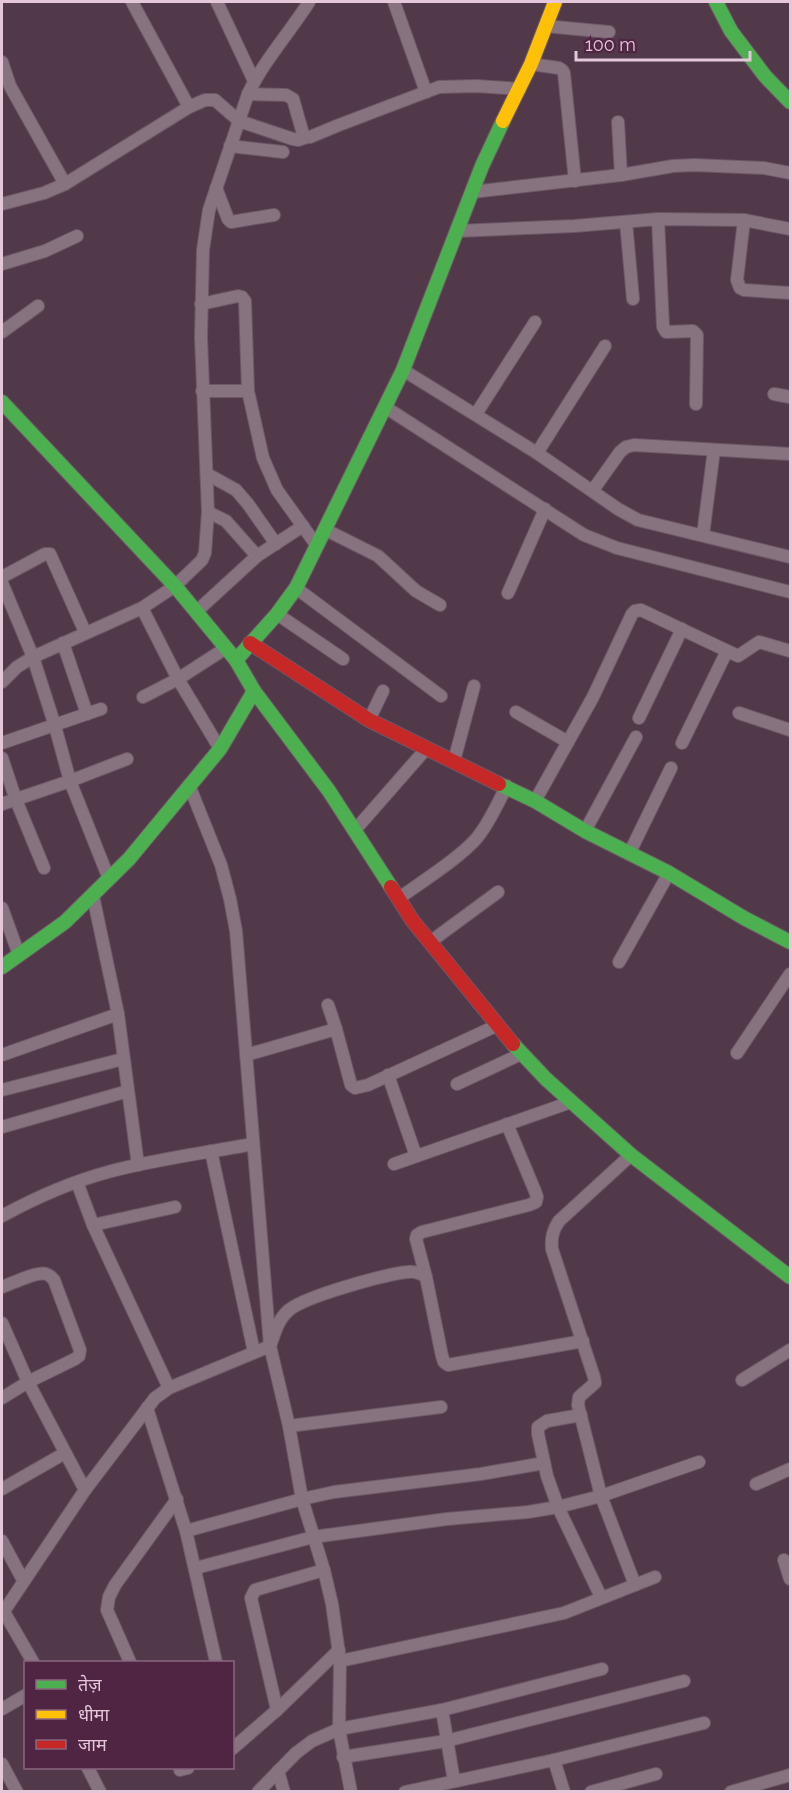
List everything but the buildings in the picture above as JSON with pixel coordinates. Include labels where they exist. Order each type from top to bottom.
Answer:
[{"type":"street","points":[[132,2],[189,107]]},
{"type":"street","points":[[217,2],[254,81]]},
{"type":"street","points":[[2,682],[17,667],[33,657],[141,608],[175,586],[202,560],[205,553],[208,512],[202,391],[201,304],[206,228],[216,188],[248,94],[254,81],[309,2]]},
{"type":"street","points":[[394,2],[426,92]]},
{"type":"street","points":[[236,660],[277,614],[296,588],[326,530],[403,370],[495,136],[520,89],[555,2]]},
{"type":"street","points":[[716,2],[731,31],[765,76],[790,102]]},
{"type":"street","points":[[545,26],[609,32]]},
{"type":"street","points":[[2,62],[6,88],[64,184]]},
{"type":"street","points":[[531,64],[559,68],[564,74],[575,181]]},
{"type":"street","points":[[2,204],[44,193],[64,184],[189,107],[205,100],[215,100],[238,121],[298,140],[439,87],[476,86],[520,89]]},
{"type":"street","points":[[248,94],[286,95],[293,99],[303,134],[308,137]]},
{"type":"street","points":[[618,122],[621,175]]},
{"type":"street","points":[[230,146],[283,152]]},
{"type":"street","points":[[472,192],[575,181],[673,166],[764,168],[790,173]]},
{"type":"street","points":[[216,188],[231,222],[274,215]]},
{"type":"street","points":[[457,231],[658,219],[744,220],[790,229]]},
{"type":"street","points":[[658,219],[663,327],[666,332],[693,331],[698,335],[696,404]]},
{"type":"street","points":[[744,220],[737,280],[740,288],[790,293]]},
{"type":"street","points":[[626,222],[633,299]]},
{"type":"street","points":[[2,264],[45,251],[77,236]]},
{"type":"street","points":[[201,304],[238,296],[244,301],[248,391],[263,458],[278,490],[317,546]]},
{"type":"street","points":[[2,332],[38,306]]},
{"type":"street","points":[[476,414],[534,322]]},
{"type":"street","points":[[537,453],[605,346]]},
{"type":"street","points":[[403,370],[476,414],[638,520],[790,557]]},
{"type":"street","points":[[202,391],[248,391]]},
{"type":"street","points":[[774,394],[790,397]]},
{"type":"street","points":[[2,402],[175,586],[236,660],[254,691],[329,791],[398,899],[521,1054],[631,1155],[790,1277]]},
{"type":"street","points":[[385,407],[584,535],[602,543],[790,592]]},
{"type":"street","points":[[593,490],[626,447],[643,444],[790,454]]},
{"type":"street","points":[[703,535],[714,450]]},
{"type":"street","points":[[207,474],[236,490],[276,544]]},
{"type":"street","points":[[508,593],[545,509]]},
{"type":"street","points":[[208,512],[226,521],[257,556]]},
{"type":"street","points":[[197,612],[257,556],[303,526]]},
{"type":"street","points":[[326,530],[378,556],[416,591],[440,605]]},
{"type":"street","points":[[2,576],[45,554],[50,554],[85,632]]},
{"type":"street","points":[[2,583],[4,596],[33,657],[70,781],[109,879]]},
{"type":"street","points":[[296,588],[441,696]]},
{"type":"street","points":[[141,608],[219,749]]},
{"type":"street","points":[[535,801],[593,697],[635,611],[641,610],[738,656],[759,642],[790,651]]},
{"type":"street","points":[[277,614],[343,659]]},
{"type":"street","points":[[639,718],[682,629]]},
{"type":"street","points":[[63,643],[87,714]]},
{"type":"street","points":[[250,643],[369,720],[507,786],[585,831],[669,873],[744,918],[790,942]]},
{"type":"street","points":[[143,697],[226,648]]},
{"type":"street","points":[[682,743],[727,651]]},
{"type":"street","points":[[454,761],[474,686]]},
{"type":"street","points":[[2,967],[65,922],[129,859],[219,749],[254,691]]},
{"type":"street","points":[[369,720],[383,691]]},
{"type":"street","points":[[2,744],[101,709]]},
{"type":"street","points":[[516,712],[568,742]]},
{"type":"street","points":[[739,713],[790,730]]},
{"type":"street","points":[[585,831],[636,737]]},
{"type":"street","points":[[355,830],[426,749]]},
{"type":"street","points":[[2,758],[16,800],[44,868]]},
{"type":"street","points":[[2,804],[127,759]]},
{"type":"street","points":[[629,854],[671,768]]},
{"type":"street","points":[[189,785],[221,865],[236,931],[270,1346],[289,1426],[302,1498],[332,1604],[339,1655],[339,1729],[351,1791]]},
{"type":"street","points":[[398,899],[474,841],[507,786]]},
{"type":"street","points":[[619,962],[669,873]]},
{"type":"street","points":[[430,942],[498,892]]},
{"type":"street","points":[[93,896],[118,1014],[138,1165]]},
{"type":"street","points":[[2,908],[19,955]]},
{"type":"street","points":[[737,1053],[790,974]]},
{"type":"street","points":[[328,1005],[351,1085],[355,1088],[369,1085],[498,1025]]},
{"type":"street","points":[[2,1056],[118,1014]]},
{"type":"street","points":[[246,1055],[336,1029]]},
{"type":"street","points":[[457,1084],[521,1054]]},
{"type":"street","points":[[2,1090],[123,1059]]},
{"type":"street","points":[[388,1075],[416,1156]]},
{"type":"street","points":[[2,1127],[128,1091]]},
{"type":"street","points":[[394,1164],[571,1102]]},
{"type":"street","points":[[507,1124],[535,1191],[536,1202],[417,1235],[416,1239],[444,1362],[448,1365],[583,1341]]},
{"type":"street","points":[[2,1216],[30,1201],[77,1182],[138,1165],[253,1144]]},
{"type":"street","points":[[211,1151],[254,1352]]},
{"type":"street","points":[[631,1155],[559,1221],[551,1238],[552,1249],[595,1383],[579,1397],[578,1405],[601,1496],[635,1585]]},
{"type":"street","points":[[77,1182],[93,1225],[169,1388]]},
{"type":"street","points":[[93,1225],[175,1208]]},
{"type":"street","points":[[32,1661],[3,1613],[85,1490],[155,1398],[169,1388],[270,1346],[280,1319],[290,1309],[304,1301],[376,1279],[410,1272],[420,1273],[426,1277]]},
{"type":"street","points":[[2,1287],[36,1275],[44,1273],[49,1275],[54,1281],[80,1350],[79,1356],[75,1359],[28,1382],[2,1398]]},
{"type":"street","points":[[2,1323],[28,1382],[85,1490]]},
{"type":"street","points":[[742,1380],[790,1350]]},
{"type":"street","points":[[289,1426],[441,1407]]},
{"type":"street","points":[[147,1408],[186,1531],[216,1661]]},
{"type":"street","points":[[581,1415],[547,1421],[538,1427],[544,1463],[558,1507],[600,1597]]},
{"type":"street","points":[[2,1490],[65,1453]]},
{"type":"street","points":[[196,1568],[313,1537],[558,1507],[601,1496],[699,1462]]},
{"type":"street","points":[[186,1531],[302,1498],[368,1487],[481,1474],[544,1463]]},
{"type":"street","points":[[756,1484],[790,1469]]},
{"type":"street","points":[[130,1661],[107,1610],[109,1597],[115,1585],[177,1499]]},
{"type":"street","points":[[2,1541],[23,1580]]},
{"type":"street","points":[[784,1560],[790,1579]]},
{"type":"street","points":[[277,1710],[251,1598],[255,1590],[324,1570]]},
{"type":"street","points":[[234,1748],[339,1655],[564,1613],[655,1577]]},
{"type":"street","points":[[258,1791],[312,1741],[339,1729],[442,1710],[602,1669]]},
{"type":"street","points":[[343,1757],[446,1741],[684,1681]]},
{"type":"street","points":[[2,1709],[24,1696]]},
{"type":"street","points":[[442,1710],[454,1781]]},
{"type":"street","points":[[405,1791],[554,1760],[704,1723]]},
{"type":"street","points":[[554,1760],[564,1791]]},
{"type":"street","points":[[2,1764],[17,1791]]},
{"type":"street","points":[[89,1769],[97,1790]]},
{"type":"street","points":[[278,1771],[284,1791]]},
{"type":"street","points":[[591,1791],[656,1774]]},
{"type":"street","points":[[739,1790],[790,1775]]},
{"type":"traffic: fast","points":[[716,2],[731,31],[765,76],[790,102]]},
{"type":"traffic: fast","points":[[236,660],[277,614],[296,588],[403,370],[482,166],[503,121]]},
{"type":"traffic: fast","points":[[2,402],[175,586],[236,660],[254,691],[329,791],[391,887]]},
{"type":"traffic: fast","points":[[2,967],[65,922],[129,859],[220,749],[254,691]]},
{"type":"traffic: fast","points":[[499,784],[669,873],[744,918],[790,942]]},
{"type":"traffic: fast","points":[[513,1044],[546,1079],[631,1155],[790,1277]]},
{"type":"traffic: slow","points":[[503,121],[531,64],[555,2]]},
{"type":"traffic: jam","points":[[250,643],[369,720],[499,784]]},
{"type":"traffic: jam","points":[[391,887],[412,920],[513,1044]]}]
